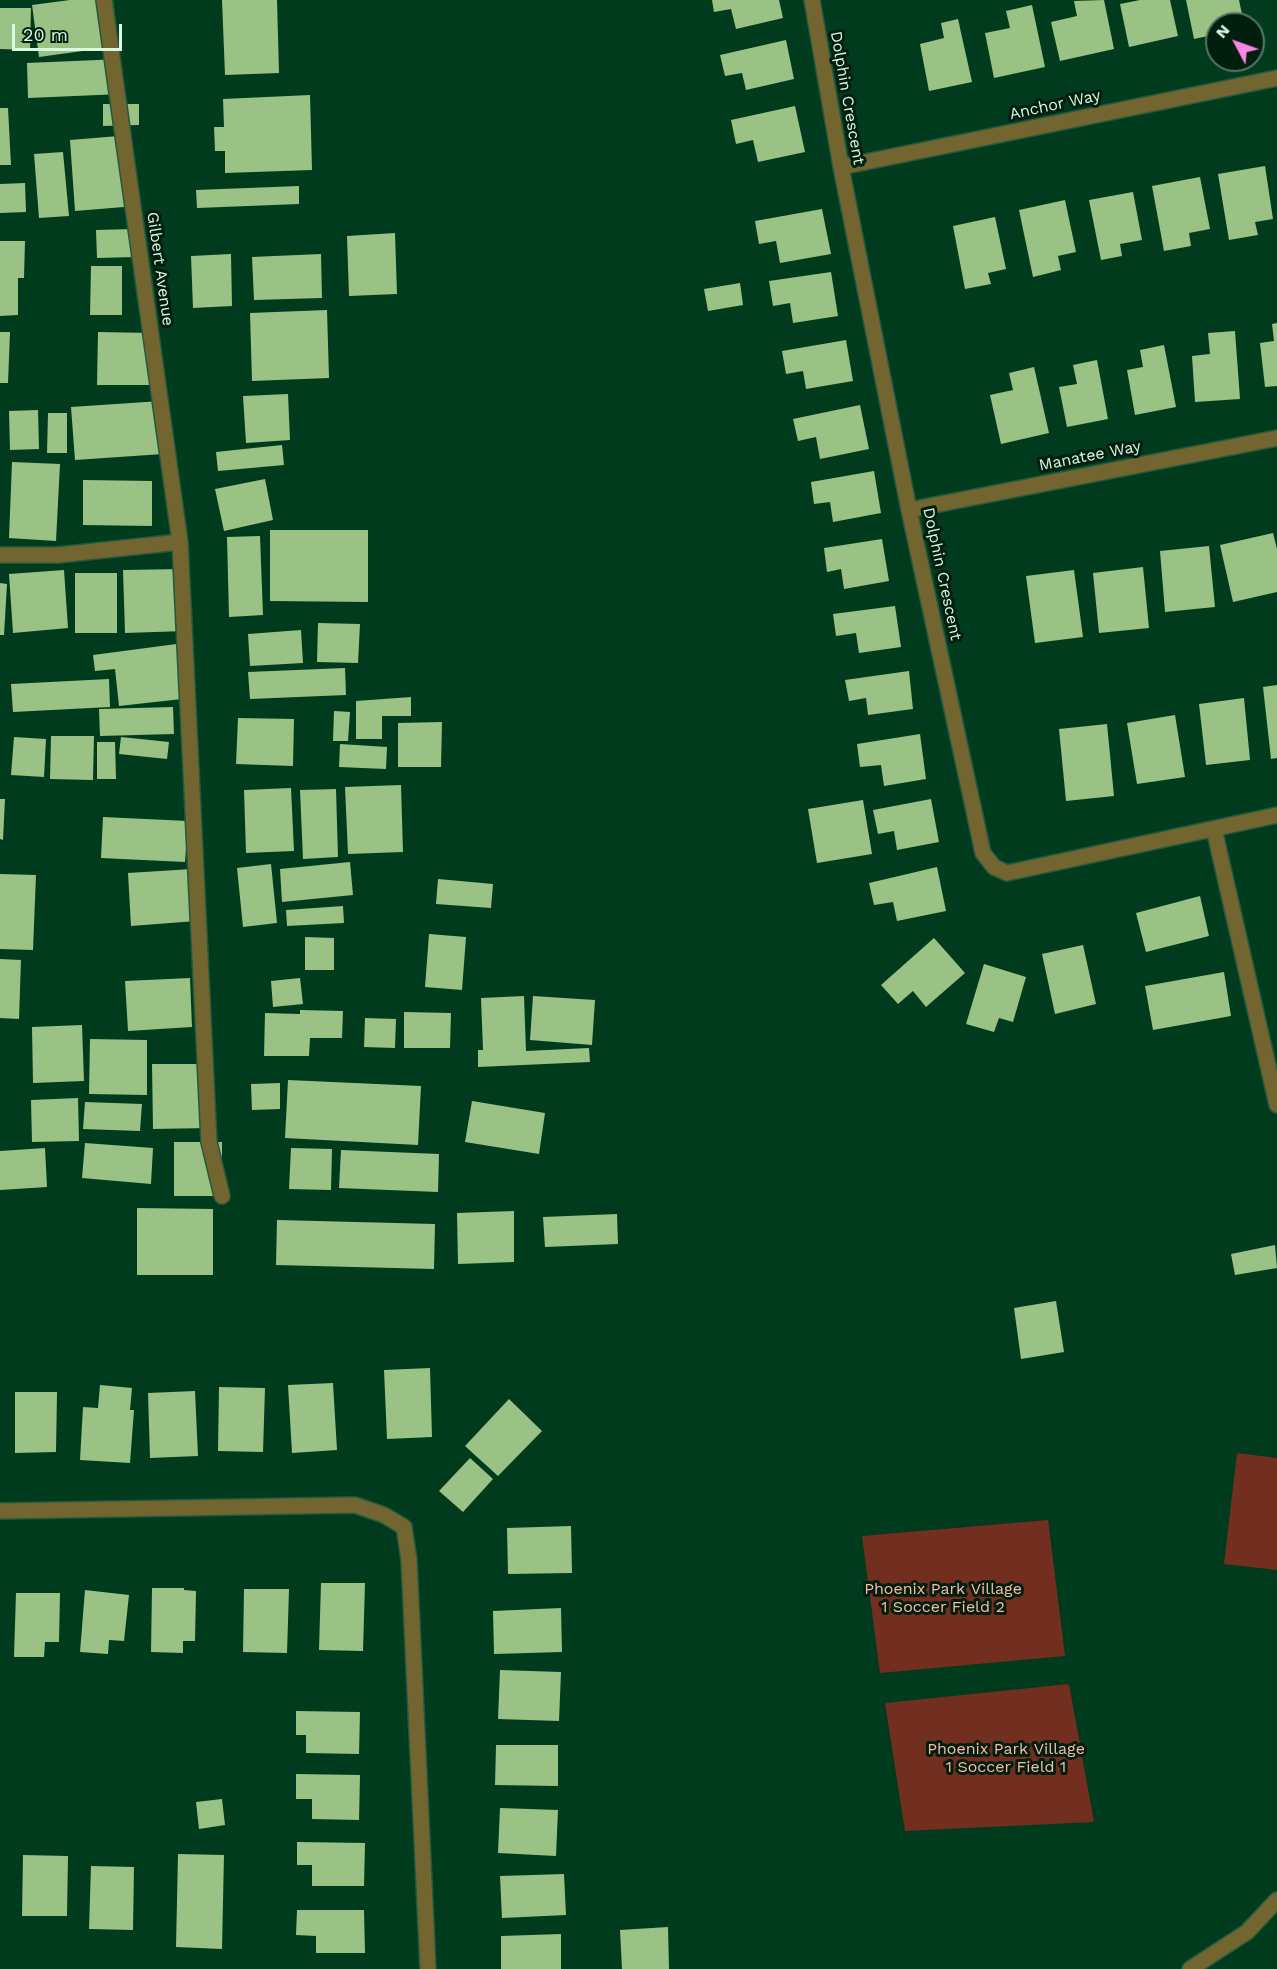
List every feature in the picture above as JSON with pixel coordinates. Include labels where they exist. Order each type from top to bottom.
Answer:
[{"type":"street","name":"Gilbert Avenue","points":[[104,0],[180,542],[209,1142],[222,1196]]},
{"type":"street","name":"Dolphin Crescent","points":[[812,0],[841,167],[909,510],[984,853],[994,867],[1007,873],[1277,815]]},
{"type":"street","name":"Anchor Way","points":[[841,167],[1277,78]]},
{"type":"street","name":"Manatee Way","points":[[909,510],[1277,438]]},
{"type":"street","points":[[0,555],[58,555],[180,542]]},
{"type":"street","points":[[1214,829],[1277,1105]]},
{"type":"street","points":[[0,1511],[355,1505],[384,1515],[404,1527],[409,1560],[428,1969]]},
{"type":"street","points":[[1190,1969],[1247,1932],[1277,1900]]},
{"type":"green space","points":[[1237,1453],[1277,1458],[1277,1570],[1224,1564]]},
{"type":"green space","name":"Phoenix Park Village 1 Soccer Field 2","points":[[1048,1520],[1065,1656],[880,1673],[862,1536]]},
{"type":"green space","name":"Phoenix Park Village 1 Soccer Field 1","points":[[1069,1684],[1094,1822],[905,1831],[885,1703]]},
{"type":"building","points":[[70,0],[113,0],[119,46],[39,57],[32,5]]},
{"type":"building","points":[[222,0],[277,0],[279,73],[225,75]]},
{"type":"building","points":[[712,0],[779,0],[783,18],[736,29],[731,9],[714,12]]},
{"type":"building","points":[[1104,0],[1114,49],[1060,61],[1051,22],[1077,16],[1074,1]]},
{"type":"building","points":[[1140,0],[1170,0],[1178,36],[1129,47],[1120,4]]},
{"type":"building","points":[[1186,0],[1239,0],[1242,12],[1205,12],[1205,37],[1194,39]]},
{"type":"building","points":[[1032,5],[1045,67],[994,78],[985,33],[1010,28],[1006,11]]},
{"type":"building","points":[[0,8],[31,8],[30,50],[0,49]]},
{"type":"building","points":[[958,19],[972,82],[929,91],[920,44],[944,38],[941,23]]},
{"type":"building","points":[[786,40],[794,79],[746,90],[742,73],[725,76],[720,55]]},
{"type":"building","points":[[121,59],[122,94],[28,98],[27,63]]},
{"type":"building","points":[[310,95],[312,170],[225,173],[225,151],[215,151],[214,127],[224,127],[223,99]]},
{"type":"building","points":[[103,104],[139,104],[139,125],[103,126]]},
{"type":"building","points":[[795,106],[805,152],[758,162],[753,140],[736,144],[731,120]]},
{"type":"building","points":[[0,108],[8,108],[11,165],[0,165]]},
{"type":"building","points":[[131,135],[136,206],[75,211],[70,140]]},
{"type":"building","points":[[63,152],[69,216],[39,218],[34,154]]},
{"type":"building","points":[[1265,166],[1273,219],[1255,222],[1258,235],[1229,240],[1218,174]]},
{"type":"building","points":[[1200,177],[1210,229],[1189,233],[1191,246],[1164,251],[1152,186]]},
{"type":"building","points":[[25,183],[26,212],[0,213],[0,184]]},
{"type":"building","points":[[299,186],[299,204],[197,208],[196,190]]},
{"type":"building","points":[[1133,192],[1142,240],[1120,244],[1122,256],[1101,260],[1089,200]]},
{"type":"building","points":[[1065,200],[1076,252],[1058,256],[1061,270],[1033,277],[1019,210]]},
{"type":"building","points":[[822,209],[831,254],[780,263],[776,241],[759,244],[755,221]]},
{"type":"building","points":[[995,217],[1006,269],[988,273],[991,284],[965,289],[953,226]]},
{"type":"building","points":[[134,229],[135,257],[97,258],[96,230]]},
{"type":"building","points":[[395,233],[397,294],[349,296],[347,236]]},
{"type":"building","points":[[0,241],[25,241],[24,278],[18,278],[18,315],[0,316]]},
{"type":"building","points":[[231,254],[232,306],[193,308],[191,256]]},
{"type":"building","points":[[321,254],[322,298],[254,300],[252,257]]},
{"type":"building","points":[[91,266],[122,266],[122,315],[90,315]]},
{"type":"building","points":[[831,272],[838,316],[793,323],[790,303],[773,306],[769,281]]},
{"type":"building","points":[[740,283],[743,305],[708,311],[704,289]]},
{"type":"building","points":[[327,310],[329,378],[252,381],[250,313]]},
{"type":"building","points":[[1277,323],[1277,386],[1265,387],[1260,343],[1274,341],[1272,324]]},
{"type":"building","points":[[1235,331],[1240,399],[1195,402],[1192,356],[1210,354],[1208,333]]},
{"type":"building","points":[[0,332],[10,332],[8,383],[0,383]]},
{"type":"building","points":[[98,332],[152,333],[151,385],[97,385]]},
{"type":"building","points":[[846,340],[853,381],[806,389],[803,371],[786,374],[782,351]]},
{"type":"building","points":[[1164,345],[1176,407],[1135,415],[1127,370],[1143,367],[1140,350]]},
{"type":"building","points":[[1097,360],[1108,419],[1067,427],[1059,387],[1077,384],[1073,365]]},
{"type":"building","points":[[1034,367],[1049,433],[1001,444],[990,395],[1013,390],[1009,373]]},
{"type":"building","points":[[288,394],[290,440],[246,443],[243,396]]},
{"type":"building","points":[[161,401],[163,454],[75,460],[71,407]]},
{"type":"building","points":[[860,405],[869,449],[820,459],[816,437],[798,441],[793,419]]},
{"type":"building","points":[[38,410],[39,449],[10,450],[9,411]]},
{"type":"building","points":[[48,413],[67,413],[67,453],[47,453]]},
{"type":"building","points":[[282,445],[284,465],[218,471],[216,452]]},
{"type":"building","points":[[12,462],[60,464],[56,541],[9,538]]},
{"type":"building","points":[[874,471],[881,513],[833,522],[830,502],[814,504],[811,482]]},
{"type":"building","points":[[265,479],[273,520],[224,531],[215,489]]},
{"type":"building","points":[[83,480],[152,481],[152,526],[83,525]]},
{"type":"building","points":[[270,530],[368,530],[368,602],[270,601]]},
{"type":"building","points":[[1273,533],[1277,549],[1277,592],[1233,602],[1220,545]]},
{"type":"building","points":[[260,536],[263,615],[229,617],[227,537]]},
{"type":"building","points":[[882,539],[889,581],[844,589],[841,569],[827,572],[824,548]]},
{"type":"building","points":[[1209,546],[1215,607],[1165,612],[1160,551]]},
{"type":"building","points":[[1143,567],[1149,628],[1099,633],[1093,573]]},
{"type":"building","points":[[183,569],[185,631],[125,633],[123,570]]},
{"type":"building","points":[[64,570],[68,628],[13,633],[9,574]]},
{"type":"building","points":[[1074,570],[1083,637],[1035,643],[1026,576]]},
{"type":"building","points":[[75,573],[117,573],[117,633],[75,633]]},
{"type":"building","points":[[0,583],[7,584],[4,635],[0,635]]},
{"type":"building","points":[[895,606],[901,647],[859,653],[856,633],[836,636],[833,614]]},
{"type":"building","points":[[318,623],[360,624],[358,663],[317,662]]},
{"type":"building","points":[[301,630],[303,663],[250,666],[248,634]]},
{"type":"building","points":[[184,643],[191,698],[119,706],[115,669],[95,671],[93,655]]},
{"type":"building","points":[[345,668],[346,695],[250,699],[248,672]]},
{"type":"building","points":[[909,671],[913,709],[868,715],[866,698],[849,701],[845,680]]},
{"type":"building","points":[[109,679],[110,707],[13,712],[11,684]]},
{"type":"building","points":[[1277,685],[1277,758],[1271,759],[1263,687]]},
{"type":"building","points":[[411,697],[411,716],[382,716],[382,739],[356,739],[356,701]]},
{"type":"building","points":[[1244,698],[1250,760],[1206,765],[1199,704]]},
{"type":"building","points":[[173,707],[174,734],[100,736],[99,709]]},
{"type":"building","points":[[334,711],[350,712],[348,741],[333,741]]},
{"type":"building","points":[[1175,715],[1185,777],[1137,784],[1127,723]]},
{"type":"building","points":[[238,718],[294,719],[293,766],[236,764]]},
{"type":"building","points":[[442,722],[441,767],[398,767],[398,723]]},
{"type":"building","points":[[1107,724],[1114,796],[1066,801],[1059,729]]},
{"type":"building","points":[[920,734],[926,779],[884,786],[881,765],[860,767],[857,744]]},
{"type":"building","points":[[51,736],[94,736],[93,780],[50,779]]},
{"type":"building","points":[[14,737],[46,739],[44,777],[11,775]]},
{"type":"building","points":[[121,737],[169,742],[167,759],[119,754]]},
{"type":"building","points":[[97,742],[115,742],[116,779],[97,779]]},
{"type":"building","points":[[340,744],[387,747],[386,769],[339,767]]},
{"type":"building","points":[[401,785],[403,852],[348,854],[345,787]]},
{"type":"building","points":[[291,788],[294,851],[246,853],[244,790]]},
{"type":"building","points":[[336,789],[338,857],[303,859],[300,790]]},
{"type":"building","points":[[0,799],[5,799],[3,840],[0,839]]},
{"type":"building","points":[[931,799],[939,842],[897,850],[894,831],[878,834],[873,810]]},
{"type":"building","points":[[863,800],[872,854],[817,863],[808,809]]},
{"type":"building","points":[[103,817],[188,821],[185,862],[101,858]]},
{"type":"building","points":[[350,862],[353,895],[282,902],[280,869]]},
{"type":"building","points":[[271,864],[277,923],[243,927],[237,868]]},
{"type":"building","points":[[937,867],[946,911],[897,921],[893,902],[874,905],[869,883]]},
{"type":"building","points":[[192,869],[196,921],[131,926],[128,873]]},
{"type":"building","points":[[0,874],[36,875],[33,950],[0,949]]},
{"type":"building","points":[[438,879],[493,884],[491,908],[436,904]]},
{"type":"building","points":[[1200,896],[1209,936],[1146,952],[1136,913]]},
{"type":"building","points":[[343,906],[344,923],[287,926],[286,910]]},
{"type":"building","points":[[429,934],[466,937],[462,990],[425,987]]},
{"type":"building","points":[[305,937],[334,938],[334,970],[305,970]]},
{"type":"building","points":[[934,938],[965,973],[926,1007],[913,991],[898,1004],[881,985]]},
{"type":"building","points":[[1083,945],[1096,1004],[1055,1014],[1042,954]]},
{"type":"building","points":[[0,959],[21,960],[19,1019],[0,1018]]},
{"type":"building","points":[[984,964],[1026,977],[1013,1022],[999,1018],[994,1032],[966,1024]]},
{"type":"building","points":[[1224,972],[1231,1016],[1153,1030],[1145,986]]},
{"type":"building","points":[[190,978],[192,1027],[128,1031],[125,981]]},
{"type":"building","points":[[300,978],[303,1004],[273,1007],[271,981]]},
{"type":"building","points":[[524,996],[526,1051],[589,1048],[590,1062],[478,1067],[478,1050],[483,1050],[481,998]]},
{"type":"building","points":[[533,996],[595,1000],[592,1045],[530,1040]]},
{"type":"building","points":[[300,1010],[343,1011],[342,1038],[310,1038],[309,1056],[264,1056],[265,1013],[300,1014]]},
{"type":"building","points":[[404,1012],[451,1013],[450,1048],[404,1048]]},
{"type":"building","points":[[365,1018],[396,1019],[395,1048],[364,1047]]},
{"type":"building","points":[[82,1025],[84,1081],[33,1083],[32,1027]]},
{"type":"building","points":[[90,1039],[147,1040],[147,1095],[89,1094]]},
{"type":"building","points":[[152,1064],[210,1064],[210,1128],[153,1129]]},
{"type":"building","points":[[288,1080],[421,1086],[418,1145],[285,1138]]},
{"type":"building","points":[[280,1083],[280,1109],[252,1110],[251,1084]]},
{"type":"building","points":[[78,1098],[79,1141],[32,1142],[31,1100]]},
{"type":"building","points":[[472,1101],[545,1113],[539,1154],[465,1142]]},
{"type":"building","points":[[85,1102],[142,1104],[140,1131],[83,1129]]},
{"type":"building","points":[[174,1142],[222,1142],[222,1196],[174,1196]]},
{"type":"building","points":[[85,1143],[153,1148],[151,1184],[82,1178]]},
{"type":"building","points":[[45,1148],[47,1187],[0,1190],[0,1151]]},
{"type":"building","points":[[291,1148],[332,1149],[331,1190],[289,1189]]},
{"type":"building","points":[[341,1150],[439,1154],[438,1192],[339,1188]]},
{"type":"building","points":[[137,1208],[213,1209],[213,1275],[137,1275]]},
{"type":"building","points":[[514,1211],[514,1262],[458,1264],[457,1213]]},
{"type":"building","points":[[617,1214],[618,1244],[545,1247],[543,1217]]},
{"type":"building","points":[[277,1220],[435,1224],[434,1269],[276,1265]]},
{"type":"building","points":[[1275,1245],[1277,1268],[1235,1275],[1231,1254]]},
{"type":"building","points":[[1056,1301],[1064,1352],[1021,1359],[1014,1308]]},
{"type":"building","points":[[430,1368],[432,1437],[387,1439],[384,1370]]},
{"type":"building","points":[[333,1383],[337,1450],[292,1453],[288,1385]]},
{"type":"building","points":[[100,1385],[132,1388],[130,1410],[134,1410],[130,1463],[80,1460],[83,1407],[98,1408]]},
{"type":"building","points":[[219,1387],[265,1388],[263,1452],[218,1451]]},
{"type":"building","points":[[195,1391],[198,1456],[150,1458],[148,1393]]},
{"type":"building","points":[[15,1392],[57,1392],[56,1452],[15,1453]]},
{"type":"building","points":[[509,1399],[542,1431],[498,1476],[465,1446]]},
{"type":"building","points":[[470,1458],[493,1479],[463,1512],[439,1491]]},
{"type":"building","points":[[571,1526],[572,1573],[508,1574],[507,1528]]},
{"type":"building","points":[[321,1583],[365,1583],[363,1651],[319,1650]]},
{"type":"building","points":[[152,1588],[184,1588],[184,1590],[196,1591],[195,1641],[183,1641],[183,1653],[151,1652]]},
{"type":"building","points":[[244,1589],[289,1589],[287,1653],[243,1652]]},
{"type":"building","points":[[85,1590],[129,1595],[124,1641],[109,1640],[108,1654],[80,1652]]},
{"type":"building","points":[[16,1593],[60,1593],[59,1642],[45,1642],[44,1657],[14,1657]]},
{"type":"building","points":[[561,1608],[562,1652],[494,1654],[493,1611]]},
{"type":"building","points":[[500,1670],[561,1672],[559,1721],[498,1719]]},
{"type":"building","points":[[296,1711],[360,1712],[359,1754],[306,1753],[306,1735],[296,1735]]},
{"type":"building","points":[[496,1745],[558,1745],[558,1786],[495,1785]]},
{"type":"building","points":[[296,1774],[360,1775],[359,1820],[312,1819],[312,1799],[296,1799]]},
{"type":"building","points":[[222,1799],[225,1825],[199,1829],[196,1802]]},
{"type":"building","points":[[500,1808],[558,1810],[556,1856],[498,1853]]},
{"type":"building","points":[[297,1842],[365,1843],[364,1886],[312,1886],[312,1865],[297,1865]]},
{"type":"building","points":[[178,1854],[224,1855],[222,1949],[176,1947]]},
{"type":"building","points":[[23,1855],[68,1856],[67,1916],[22,1916]]},
{"type":"building","points":[[91,1866],[134,1867],[133,1930],[89,1929]]},
{"type":"building","points":[[564,1874],[566,1915],[502,1918],[500,1876]]},
{"type":"building","points":[[297,1910],[364,1910],[365,1953],[316,1953],[316,1936],[296,1935]]},
{"type":"building","points":[[668,1927],[669,1969],[622,1969],[620,1930]]},
{"type":"building","points":[[561,1934],[561,1969],[501,1969],[501,1936]]}]
